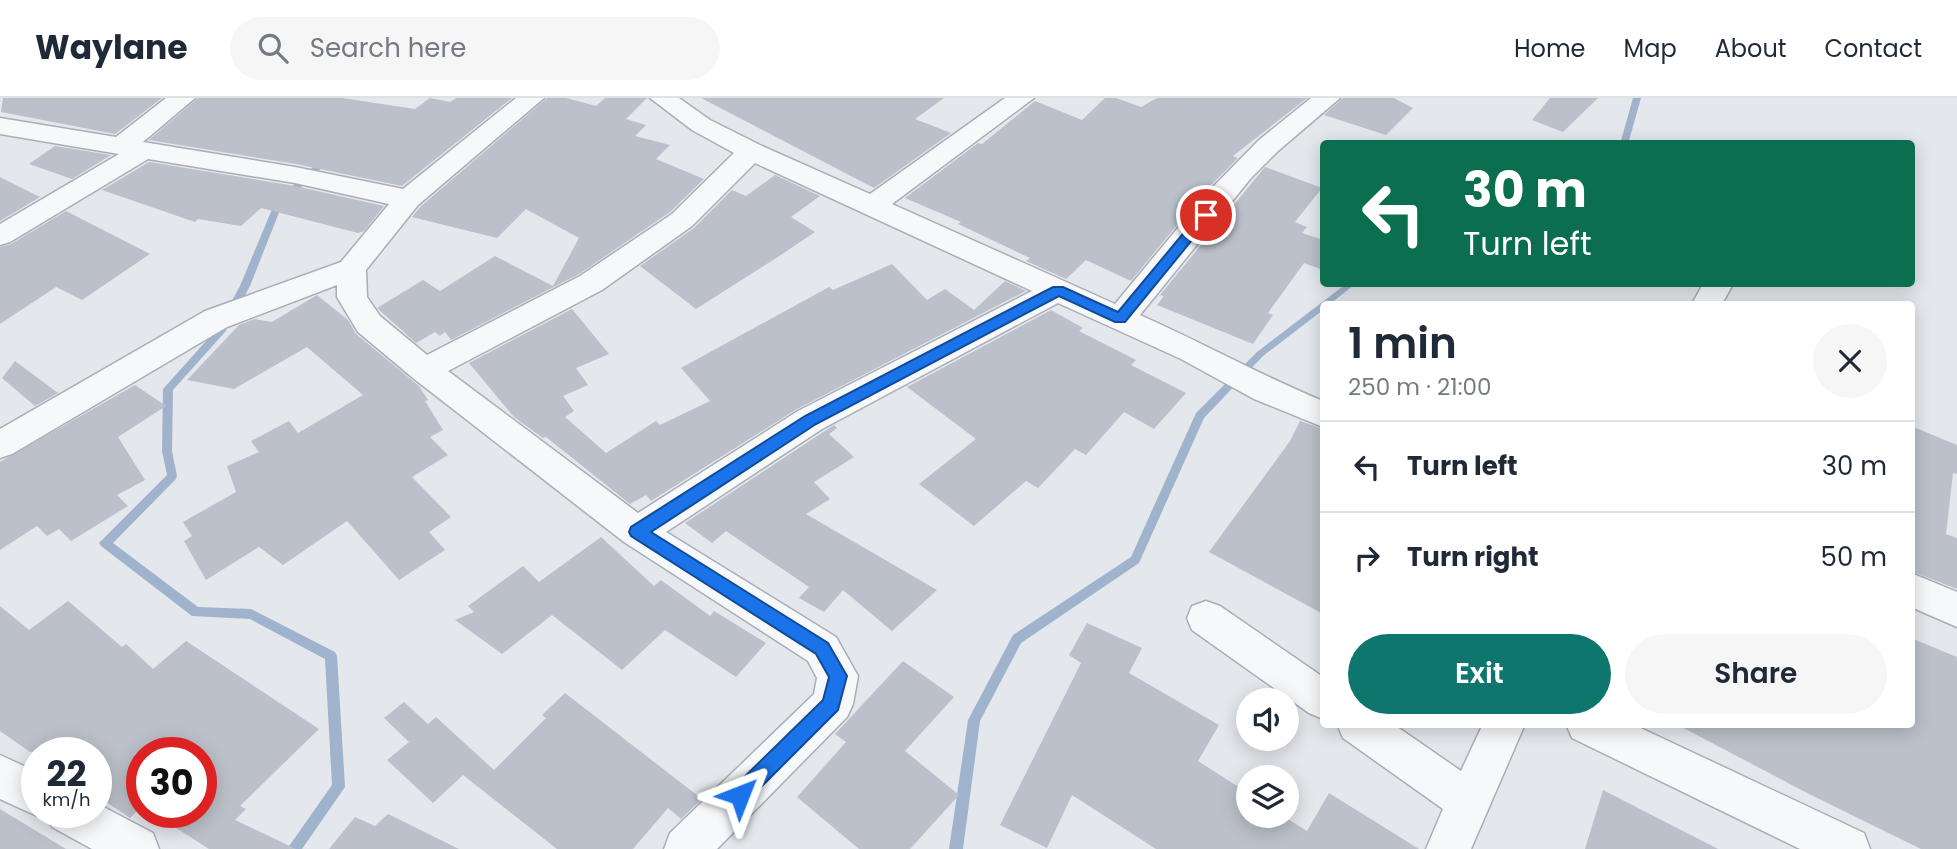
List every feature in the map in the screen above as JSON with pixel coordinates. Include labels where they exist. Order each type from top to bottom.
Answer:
[{"type":"street","points":[[0,236],[133,148],[182,98]]},
{"type":"street","points":[[0,445],[216,319],[352,269],[408,199],[531,98]]},
{"type":"street","points":[[663,98],[701,125],[751,151],[1192,351],[1266,391],[1320,414]]},
{"type":"street","points":[[872,206],[1021,98]]},
{"type":"street","points":[[1120,318],[1257,153],[1299,116],[1327,98]]},
{"type":"street","points":[[0,126],[306,177],[408,199]]},
{"type":"street","points":[[424,370],[591,283],[682,220],[751,151]]},
{"type":"street","points":[[352,269],[352,297],[369,324],[424,370],[637,532],[822,649],[838,676],[832,704],[686,849]]},
{"type":"street","points":[[637,532],[810,420],[1058,290]]},
{"type":"street","points":[[1915,591],[1957,610]]},
{"type":"street","points":[[1206,618],[1320,698]]},
{"type":"street","points":[[1364,728],[1469,802]]},
{"type":"street","points":[[1448,849],[1502,728]]},
{"type":"street","points":[[1595,728],[1848,849]]},
{"type":"street","points":[[0,776],[21,787]]},
{"type":"street","points":[[98,828],[137,849]]},
{"type":"building","points":[[3,98],[162,98],[115,134],[1,112]]},
{"type":"building","points":[[198,98],[342,98],[415,109],[430,98],[450,102],[456,98],[512,98],[402,186],[296,164],[149,140]]},
{"type":"building","points":[[547,98],[566,98],[596,106],[605,98],[647,98],[626,119],[646,125],[635,136],[670,145],[656,159],[704,179],[670,212],[579,274],[451,340],[445,332],[440,336],[435,332],[416,343],[377,308],[423,280],[440,291],[495,256],[553,286],[579,238],[526,209],[497,238],[412,217],[420,207]]},
{"type":"building","points":[[701,98],[944,98],[915,119],[951,133],[874,188]]},
{"type":"building","points":[[1105,98],[1116,98],[1141,107],[1157,98],[1307,98],[1233,156],[1238,158],[1204,192],[1131,281],[1086,260],[1066,279],[1026,261],[1030,258],[958,224],[961,222],[905,198],[978,143],[982,144],[1035,101],[1082,120]]},
{"type":"building","points":[[1343,98],[1394,98],[1413,108],[1386,135],[1324,115]]},
{"type":"building","points":[[1550,98],[1598,98],[1563,132],[1532,120]]},
{"type":"building","points":[[55,146],[111,155],[72,179],[29,164]]},
{"type":"building","points":[[149,162],[295,186],[384,206],[364,231],[358,233],[261,208],[241,226],[198,219],[195,222],[102,190]]},
{"type":"building","points":[[1265,167],[1320,187],[1295,222],[1307,227],[1302,233],[1320,239],[1320,269],[1304,263],[1268,313],[1273,315],[1253,344],[1157,305],[1164,296],[1160,295]]},
{"type":"building","points":[[775,175],[820,196],[791,217],[815,232],[781,255],[696,309],[640,266],[694,228],[732,190],[746,196]]},
{"type":"building","points":[[0,177],[40,197],[0,221]]},
{"type":"building","points":[[66,211],[150,254],[82,300],[56,287],[0,324],[0,247],[11,244]]},
{"type":"building","points":[[892,264],[927,300],[945,289],[974,310],[1005,281],[1026,291],[797,409],[651,501],[646,495],[630,504],[546,437],[543,438],[514,417],[469,363],[572,309],[609,354],[576,368],[588,385],[563,396],[574,411],[565,417],[606,453],[656,421],[660,425],[710,401],[681,368],[829,287],[833,290]]},
{"type":"building","points":[[317,295],[348,320],[356,334],[419,386],[428,400],[425,401],[443,430],[430,437],[448,455],[412,477],[451,517],[429,532],[445,550],[399,580],[347,521],[283,565],[259,547],[206,580],[184,541],[192,536],[183,522],[236,492],[227,466],[259,452],[251,441],[289,421],[298,433],[363,395],[307,347],[234,389],[187,380],[239,325],[255,319],[272,322]]},
{"type":"building","points":[[1051,310],[1083,328],[1079,331],[1136,360],[1131,365],[1186,393],[1154,429],[1124,412],[1086,455],[1075,449],[1038,488],[1026,481],[974,526],[919,484],[976,439],[907,387]]},
{"type":"building","points":[[15,361],[58,393],[35,406],[2,378]]},
{"type":"building","points":[[135,385],[166,406],[118,437],[145,480],[117,495],[128,506],[71,541],[59,529],[47,536],[37,526],[0,550],[0,462]]},
{"type":"building","points":[[1300,421],[1320,428],[1320,612],[1209,552],[1290,441]]},
{"type":"building","points":[[834,425],[837,428],[829,434],[854,457],[814,482],[830,499],[806,514],[937,590],[892,631],[843,590],[824,612],[799,598],[809,587],[726,531],[712,543],[685,523]]},
{"type":"building","points":[[1915,428],[1957,445],[1957,474],[1953,473],[1946,534],[1957,538],[1957,589],[1915,573]]},
{"type":"building","points":[[601,537],[654,586],[661,580],[710,616],[714,611],[766,643],[736,677],[665,630],[622,670],[552,615],[502,654],[455,620],[474,612],[468,606],[523,566],[539,582]]},
{"type":"building","points":[[68,601],[122,647],[126,644],[153,669],[186,641],[319,729],[240,806],[246,809],[235,820],[296,849],[209,849],[176,828],[217,828],[217,737],[126,737],[126,815],[112,806],[112,737],[21,737],[21,746],[0,731],[0,606],[29,630]]},
{"type":"building","points":[[1087,623],[1142,648],[1129,673],[1219,725],[1198,761],[1236,785],[1236,828],[1299,826],[1307,831],[1329,793],[1419,849],[1156,849],[1072,795],[1047,848],[1000,825],[1081,663],[1069,655]]},
{"type":"building","points":[[1915,640],[1957,657],[1957,849],[1921,849],[1684,728],[1915,728]]},
{"type":"building","points":[[903,661],[954,697],[905,751],[959,795],[910,849],[859,849],[797,797],[846,742],[835,734]]},
{"type":"building","points":[[565,693],[702,799],[681,819],[668,808],[633,849],[557,849],[463,775],[433,803],[387,760],[409,742],[384,718],[404,702],[428,724],[436,717],[494,770],[546,718],[542,715]]},
{"type":"building","points":[[1603,790],[1718,849],[1585,849]]},
{"type":"building","points":[[0,809],[21,822],[21,828],[31,828],[66,849],[0,849]]},
{"type":"building","points":[[388,814],[459,849],[329,849],[355,817],[375,826]]},
{"type":"waterway","points":[[1625,140],[1637,98]]},
{"type":"waterway","points":[[294,849],[339,787],[331,656],[251,614],[196,612],[105,543],[172,476],[167,451],[168,389],[220,332],[245,286],[278,204],[326,160]]},
{"type":"waterway","points":[[1328,301],[1347,287]]},
{"type":"waterway","points":[[956,849],[974,720],[1017,639],[1135,560],[1200,416],[1260,354],[1320,307]]},
{"type":"route","points":[[740,795],[832,704],[838,676],[822,649],[637,532],[810,420],[1058,290],[1120,318],[1206,215]]}]
